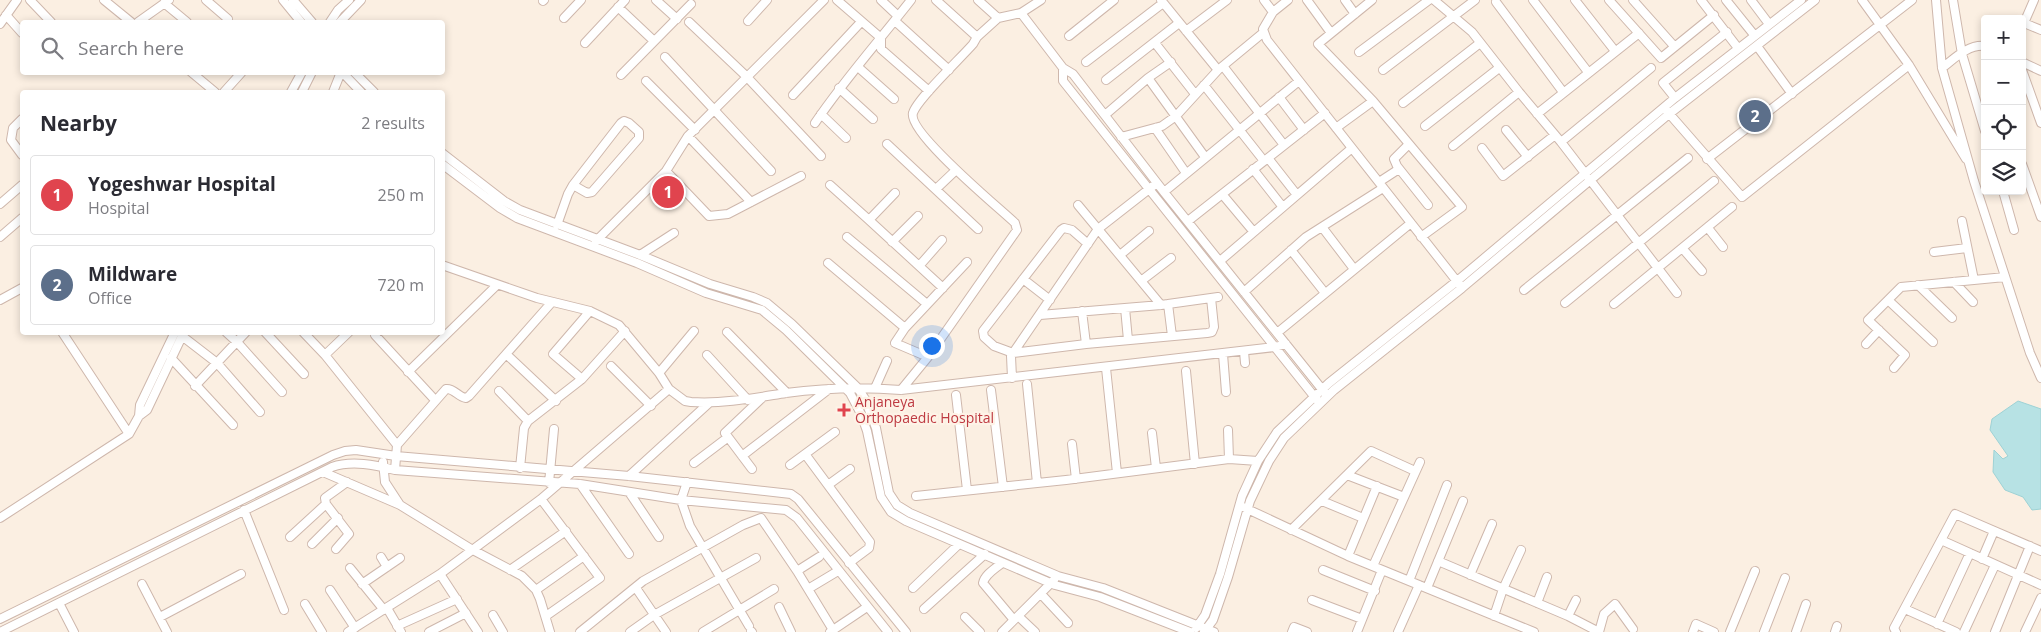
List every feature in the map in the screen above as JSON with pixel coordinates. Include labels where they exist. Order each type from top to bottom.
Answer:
[{"type":"street","points":[[0,24],[17,0]]},
{"type":"street","points":[[30,0],[49,20]]},
{"type":"street","points":[[104,0],[129,20]]},
{"type":"street","points":[[206,0],[228,19]]},
{"type":"street","points":[[283,0],[299,20]]},
{"type":"street","points":[[293,0],[310,20]]},
{"type":"street","points":[[331,20],[338,10],[349,0]]},
{"type":"street","points":[[342,20],[361,0]]},
{"type":"street","points":[[564,18],[581,0]]},
{"type":"street","points":[[585,43],[625,0]]},
{"type":"street","points":[[656,0],[677,19]]},
{"type":"street","points":[[748,21],[767,0]]},
{"type":"street","points":[[838,0],[881,38]]},
{"type":"street","points":[[881,0],[896,18],[948,70]]},
{"type":"street","points":[[815,123],[839,88],[911,0]]},
{"type":"street","points":[[936,0],[977,37]]},
{"type":"street","points":[[978,0],[998,18]]},
{"type":"street","points":[[901,390],[928,357],[1017,230],[1015,223],[956,170],[914,124],[912,115],[914,109],[973,44],[977,37],[998,18],[1021,13],[1027,3],[1041,0]]},
{"type":"street","points":[[1069,36],[1114,0]]},
{"type":"street","points":[[1186,31],[1227,0]]},
{"type":"street","points":[[1264,0],[1274,12]]},
{"type":"street","points":[[1288,0],[1274,12],[1263,29],[1267,40],[1462,288]]},
{"type":"street","points":[[1307,0],[1331,32]]},
{"type":"street","points":[[1345,0],[1355,14]]},
{"type":"street","points":[[1372,0],[1318,44],[1373,101],[1462,207],[1421,236]]},
{"type":"street","points":[[1359,52],[1430,0]]},
{"type":"street","points":[[1434,0],[1472,32],[1499,68],[1561,142],[1677,293]]},
{"type":"street","points":[[1382,70],[1475,0]]},
{"type":"street","points":[[1533,0],[1588,72]]},
{"type":"street","points":[[1575,0],[1615,51]]},
{"type":"street","points":[[1609,0],[1661,58],[1714,15]]},
{"type":"street","points":[[1634,0],[1674,46]]},
{"type":"street","points":[[1702,0],[1738,48]]},
{"type":"street","points":[[1726,0],[1755,36]]},
{"type":"street","points":[[1764,0],[1754,3],[1769,24]]},
{"type":"street","points":[[1194,630],[1205,615],[1220,574],[1239,505],[1258,460],[1277,432],[1664,107],[1801,0]]},
{"type":"street","points":[[1325,393],[1462,288],[1669,114],[1816,0]]},
{"type":"street","points":[[1862,0],[1909,65],[1971,168]]},
{"type":"street","points":[[1707,159],[1912,0]]},
{"type":"street","points":[[1936,0],[1942,68],[1974,182],[2030,353],[2039,367],[2041,378]]},
{"type":"street","points":[[1953,0],[1962,54],[1981,118]]},
{"type":"street","points":[[2034,0],[2024,23],[2041,30]]},
{"type":"street","points":[[592,246],[666,170],[688,136],[822,1]]},
{"type":"street","points":[[1086,62],[1162,1],[1179,23],[1260,113],[1284,145]]},
{"type":"street","points":[[1496,1],[1563,92]]},
{"type":"street","points":[[141,20],[166,2],[185,20]]},
{"type":"street","points":[[621,75],[691,4]]},
{"type":"street","points":[[618,7],[654,41]]},
{"type":"street","points":[[1021,13],[1063,68],[1073,74],[1164,192],[1325,393]]},
{"type":"street","points":[[6,15],[20,31]]},
{"type":"street","points":[[689,22],[746,76],[821,156]]},
{"type":"street","points":[[793,95],[861,22]]},
{"type":"street","points":[[1106,80],[1179,23]]},
{"type":"street","points":[[1121,136],[1162,126],[1176,116],[1221,68],[1264,32]]},
{"type":"street","points":[[1675,98],[1663,83],[1727,32]]},
{"type":"street","points":[[1537,114],[1639,33]]},
{"type":"street","points":[[881,38],[881,50],[929,91]]},
{"type":"street","points":[[1155,43],[1196,94]]},
{"type":"street","points":[[1403,103],[1480,43]]},
{"type":"street","points":[[1757,46],[1792,94]]},
{"type":"street","points":[[1942,68],[1969,48],[1981,47]]},
{"type":"street","points":[[665,58],[771,171]]},
{"type":"street","points":[[1105,116],[1148,78],[1171,62]]},
{"type":"street","points":[[2026,64],[2041,71]]},
{"type":"street","points":[[1664,107],[1707,159],[1742,197],[1909,65]]},
{"type":"street","points":[[858,67],[894,99]]},
{"type":"street","points":[[1063,68],[1063,81],[1317,400]]},
{"type":"street","points":[[1425,126],[1499,68]]},
{"type":"street","points":[[1561,142],[1651,68]]},
{"type":"street","points":[[197,75],[213,90]]},
{"type":"street","points":[[226,90],[239,75]]},
{"type":"street","points":[[292,90],[300,75]]},
{"type":"street","points":[[303,90],[310,75]]},
{"type":"street","points":[[334,90],[341,75]]},
{"type":"street","points":[[345,75],[359,90]]},
{"type":"street","points":[[357,75],[372,90]]},
{"type":"street","points":[[1148,78],[1205,157]]},
{"type":"street","points":[[646,81],[695,130]]},
{"type":"street","points":[[1164,192],[1299,81]]},
{"type":"street","points":[[2026,81],[2041,123]]},
{"type":"street","points":[[1204,85],[1239,130],[1297,195]]},
{"type":"street","points":[[839,88],[873,119]]},
{"type":"street","points":[[1453,146],[1519,92]]},
{"type":"street","points":[[1279,97],[1304,130]]},
{"type":"street","points":[[1336,128],[1373,101]]},
{"type":"street","points":[[1188,222],[1325,113]]},
{"type":"street","points":[[821,114],[846,138]]},
{"type":"street","points":[[20,121],[13,128],[12,140],[20,152]]},
{"type":"street","points":[[557,225],[568,194],[574,185],[624,121],[629,122],[639,132],[639,138],[592,192],[587,193],[574,185]]},
{"type":"street","points":[[1155,128],[1186,173]]},
{"type":"street","points":[[1506,130],[1528,157]]},
{"type":"street","points":[[1482,148],[1503,176],[1555,135]]},
{"type":"street","points":[[688,136],[751,202]]},
{"type":"street","points":[[887,144],[978,229]]},
{"type":"street","points":[[1409,144],[1394,158],[1399,169],[1428,205]]},
{"type":"street","points":[[1220,261],[1352,148]]},
{"type":"street","points":[[445,155],[504,201],[520,210],[725,289],[753,296],[767,303],[792,324],[857,387],[870,411],[876,428],[886,484],[889,493],[897,505],[910,513],[991,549],[1058,576],[1103,588],[1194,630]]},
{"type":"street","points":[[1524,290],[1688,158]]},
{"type":"street","points":[[445,166],[500,208],[517,218],[722,298],[762,310],[786,330],[854,398],[867,431],[878,486],[884,504],[891,512],[906,521],[984,556],[1051,583],[1100,597],[1194,630],[1208,631],[1213,620],[1248,509],[1269,460],[1284,438],[1317,400]]},
{"type":"street","points":[[1253,169],[1282,206]]},
{"type":"street","points":[[1244,292],[1306,237],[1381,185],[1399,169]]},
{"type":"street","points":[[666,170],[709,216],[724,215],[801,176]]},
{"type":"street","points":[[936,189],[956,170]]},
{"type":"street","points":[[2026,175],[2041,217]]},
{"type":"street","points":[[1565,303],[1714,181]]},
{"type":"street","points":[[1012,378],[1011,356],[1098,230],[1157,182]]},
{"type":"street","points":[[830,185],[920,265],[943,288]]},
{"type":"street","points":[[0,204],[20,187]]},
{"type":"street","points":[[870,220],[895,193]]},
{"type":"street","points":[[1222,194],[1253,231]]},
{"type":"street","points":[[2004,195],[2014,230]]},
{"type":"street","points":[[1078,205],[1141,281],[1165,304],[1172,336]]},
{"type":"street","points":[[1614,304],[1732,207]]},
{"type":"street","points":[[892,242],[918,216]]},
{"type":"street","points":[[0,237],[20,220]]},
{"type":"street","points":[[1962,221],[1974,280]]},
{"type":"street","points":[[1277,333],[1411,223]]},
{"type":"street","points":[[1322,227],[1354,269]]},
{"type":"street","points":[[1040,314],[1125,308],[1215,298],[1214,327],[1212,332],[1013,353],[994,346],[982,334],[1064,228],[1072,230],[1088,244]]},
{"type":"street","points":[[1708,228],[1723,247]]},
{"type":"street","points":[[1120,255],[1149,231]]},
{"type":"street","points":[[640,255],[674,233]]},
{"type":"street","points":[[847,237],[927,304]]},
{"type":"street","points":[[920,265],[942,240]]},
{"type":"street","points":[[1934,252],[1967,248]]},
{"type":"street","points":[[1683,249],[1702,271]]},
{"type":"street","points":[[1291,250],[1325,293]]},
{"type":"street","points":[[1141,281],[1171,258]]},
{"type":"street","points":[[928,357],[895,343],[927,304],[967,262]]},
{"type":"street","points":[[828,263],[906,328]]},
{"type":"street","points":[[445,268],[552,302],[590,311],[619,325],[659,373],[669,390],[686,401],[709,403],[748,400],[787,393],[857,387],[901,390],[1106,368],[1223,354],[1286,344]]},
{"type":"street","points":[[1894,368],[1905,356],[1868,320],[1901,287],[2005,277]]},
{"type":"street","points":[[1023,279],[1050,300]]},
{"type":"street","points":[[1954,282],[1974,302]]},
{"type":"street","points":[[408,372],[497,285]]},
{"type":"street","points":[[1918,285],[1952,318]]},
{"type":"street","points":[[0,300],[20,289]]},
{"type":"street","points":[[722,298],[725,289]]},
{"type":"street","points":[[1888,300],[1933,342]]},
{"type":"street","points":[[396,445],[435,400],[449,388],[466,398],[552,302]]},
{"type":"street","points":[[1125,308],[1128,340]]},
{"type":"street","points":[[582,379],[553,354],[590,311]]},
{"type":"street","points":[[1082,311],[1086,344]]},
{"type":"street","points":[[792,324],[798,318]]},
{"type":"street","points":[[1866,344],[1879,330]]},
{"type":"street","points":[[520,468],[524,428],[528,421],[582,379],[625,331]]},
{"type":"street","points":[[659,373],[694,331]]},
{"type":"street","points":[[726,332],[787,393]]},
{"type":"street","points":[[64,335],[129,434]]},
{"type":"street","points":[[0,518],[129,434],[139,416],[140,405],[179,335]]},
{"type":"street","points":[[139,416],[147,410],[180,335]]},
{"type":"street","points":[[181,335],[217,363],[260,412]]},
{"type":"street","points":[[229,335],[282,392]]},
{"type":"street","points":[[195,386],[243,335]]},
{"type":"street","points":[[268,335],[304,374]]},
{"type":"street","points":[[306,335],[325,355],[396,445],[395,470]]},
{"type":"street","points":[[325,355],[346,335]]},
{"type":"street","points":[[375,335],[435,400]]},
{"type":"street","points":[[1244,351],[1245,364]]},
{"type":"street","points":[[506,354],[556,401]]},
{"type":"street","points":[[1223,354],[1226,392]]},
{"type":"street","points":[[707,355],[748,400]]},
{"type":"street","points":[[171,358],[233,425]]},
{"type":"street","points":[[875,388],[887,361]]},
{"type":"street","points":[[611,366],[651,406]]},
{"type":"street","points":[[1106,368],[1117,473]]},
{"type":"street","points":[[1186,371],[1194,464]]},
{"type":"street","points":[[1027,384],[1038,483]]},
{"type":"street","points":[[742,456],[829,389]]},
{"type":"street","points":[[330,590],[356,629],[440,574],[541,499],[669,390]]},
{"type":"street","points":[[991,390],[1003,486]]},
{"type":"street","points":[[499,391],[528,421]]},
{"type":"street","points":[[956,395],[967,490]]},
{"type":"street","points":[[752,468],[725,436],[727,431],[763,397]]},
{"type":"street","points":[[629,476],[709,403]]},
{"type":"street","points":[[549,483],[554,430]]},
{"type":"street","points":[[1228,430],[1229,459]]},
{"type":"street","points":[[790,465],[835,432]]},
{"type":"street","points":[[1152,433],[1156,468]]},
{"type":"street","points":[[694,463],[727,438]]},
{"type":"street","points":[[1072,444],[1076,479]]},
{"type":"street","points":[[0,620],[333,455],[356,450],[383,455],[550,471],[629,476],[791,494],[798,499],[906,632]]},
{"type":"street","points":[[1291,530],[1371,451],[1415,471]]},
{"type":"street","points":[[805,454],[870,542],[869,548],[849,563]]},
{"type":"street","points":[[383,455],[382,466],[385,482],[400,505]]},
{"type":"street","points":[[916,496],[1076,479],[1229,459],[1258,460]]},
{"type":"street","points":[[1373,566],[1420,462]]},
{"type":"street","points":[[0,632],[244,510],[323,472],[348,463],[382,466],[395,470],[580,484],[681,500],[786,510],[797,518],[888,632]]},
{"type":"street","points":[[828,485],[850,469]]},
{"type":"street","points":[[323,472],[400,505],[471,550],[522,576],[536,590],[550,632]]},
{"type":"street","points":[[1347,475],[1404,497]]},
{"type":"street","points":[[336,549],[349,534],[326,504],[325,498],[347,482]]},
{"type":"street","points":[[687,482],[681,500],[690,526],[751,630]]},
{"type":"street","points":[[580,484],[629,554]]},
{"type":"street","points":[[1409,581],[1447,485]]},
{"type":"street","points":[[1348,556],[1376,486]]},
{"type":"street","points":[[629,492],[659,537]]},
{"type":"street","points":[[541,499],[600,578],[546,616]]},
{"type":"street","points":[[1322,501],[1363,518]]},
{"type":"street","points":[[1427,588],[1463,501]]},
{"type":"street","points":[[290,537],[326,504]]},
{"type":"street","points":[[1239,505],[1348,556],[1534,632]]},
{"type":"street","points":[[244,510],[284,610]]},
{"type":"street","points":[[1896,632],[1894,628],[1956,514],[2041,551]]},
{"type":"street","points":[[312,544],[338,518]]},
{"type":"street","points":[[580,632],[643,581],[743,525],[761,518],[798,570],[831,631],[867,607]]},
{"type":"street","points":[[1470,575],[1492,524]]},
{"type":"street","points":[[510,570],[566,531]]},
{"type":"street","points":[[1982,559],[1994,531]]},
{"type":"street","points":[[1941,540],[2041,585]]},
{"type":"street","points":[[913,588],[958,544]]},
{"type":"street","points":[[1995,632],[2030,546]]},
{"type":"street","points":[[924,609],[991,549]]},
{"type":"street","points":[[1494,616],[1503,589],[1521,550]]},
{"type":"street","points":[[1937,624],[1970,553]]},
{"type":"street","points":[[536,590],[584,556]]},
{"type":"street","points":[[381,557],[388,567]]},
{"type":"street","points":[[798,570],[819,557]]},
{"type":"street","points":[[362,584],[400,558]]},
{"type":"street","points":[[630,632],[654,615],[756,558]]},
{"type":"street","points":[[1438,561],[1568,616],[1599,632],[1604,614],[1615,604],[1633,629]]},
{"type":"street","points":[[1002,563],[989,573],[983,583],[1016,618],[1035,632]]},
{"type":"street","points":[[1964,632],[1995,565]]},
{"type":"street","points":[[350,568],[385,609],[399,629],[457,599]]},
{"type":"street","points":[[1323,570],[1375,591]]},
{"type":"street","points":[[1356,632],[1375,591],[1382,570]]},
{"type":"street","points":[[808,589],[838,571]]},
{"type":"street","points":[[1730,632],[1755,571]]},
{"type":"street","points":[[160,617],[241,574]]},
{"type":"street","points":[[440,574],[478,632]]},
{"type":"street","points":[[1002,632],[1058,576]]},
{"type":"street","points":[[1537,603],[1547,577]]},
{"type":"street","points":[[1764,632],[1785,578]]},
{"type":"street","points":[[142,584],[167,632]]},
{"type":"street","points":[[1398,632],[1419,585]]},
{"type":"street","points":[[858,595],[868,586]]},
{"type":"street","points":[[636,588],[666,632]]},
{"type":"street","points":[[704,632],[774,588]]},
{"type":"street","points":[[1040,594],[1068,623]]},
{"type":"street","points":[[2025,632],[2041,598]]},
{"type":"street","points":[[1312,600],[1362,619]]},
{"type":"street","points":[[1568,616],[1576,600]]},
{"type":"street","points":[[59,603],[74,632]]},
{"type":"street","points":[[305,604],[322,632]]},
{"type":"street","points":[[1796,632],[1806,604]]},
{"type":"street","points":[[779,607],[791,632]]},
{"type":"street","points":[[1904,609],[1956,632]]},
{"type":"street","points":[[429,632],[466,613]]},
{"type":"street","points":[[493,616],[503,632]]},
{"type":"street","points":[[965,617],[980,632]]},
{"type":"street","points":[[1693,632],[1696,624],[1714,632]]},
{"type":"street","points":[[1292,632],[1294,627],[1307,632]]},
{"type":"water","points":[[2018,401],[2041,409],[2041,509],[2032,510],[2023,497],[2005,490],[1993,472],[1994,450],[2003,459],[2008,456],[1990,430],[1992,419]]},
{"type":"place","name":"Mildware","points":[[1755,116]]},
{"type":"place","name":"Yogeshwar Hospital","points":[[668,192]]},
{"type":"place","name":"Anjaneya Orthopaedic Hospital","points":[[844,410]]}]
